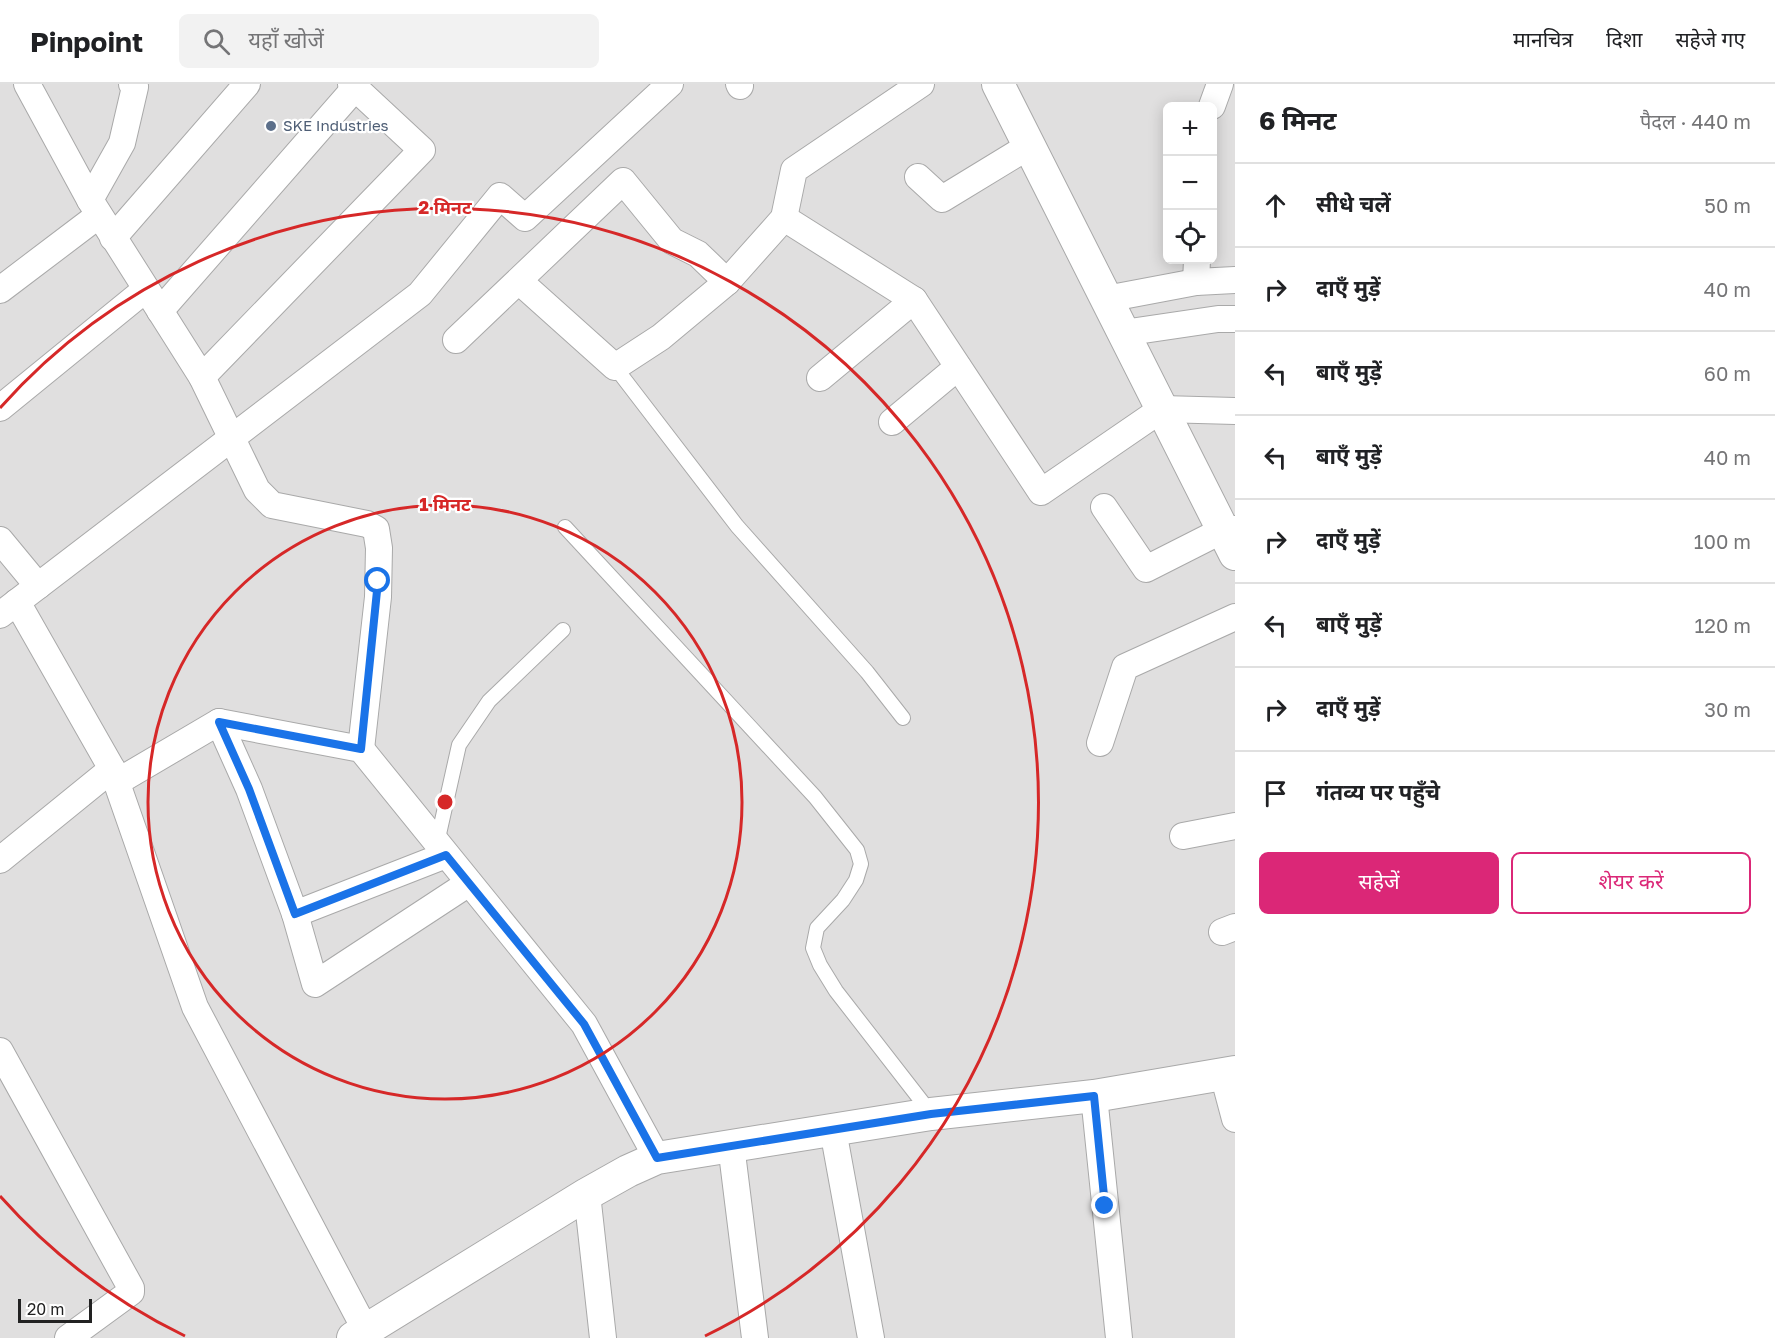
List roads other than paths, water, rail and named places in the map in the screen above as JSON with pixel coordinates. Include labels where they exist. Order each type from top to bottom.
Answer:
[{"type":"street","points":[[27,84],[94,208],[202,377],[256,490],[272,505],[367,524],[376,529],[379,548],[378,597],[361,749]]},
{"type":"street","points":[[0,290],[94,208],[122,143],[135,87],[132,84]]},
{"type":"street","points":[[113,237],[248,84]]},
{"type":"street","points":[[670,84],[525,218],[500,196],[420,294],[9,608],[115,776],[195,1008],[359,1334],[587,1194],[657,1158],[931,1114],[1094,1096],[1229,1073],[1235,1119]]},
{"type":"street","points":[[519,281],[615,368],[661,337],[727,282],[784,218],[794,170],[921,84]]},
{"type":"street","points":[[998,84],[1162,410],[1231,538],[1146,569],[1104,507]]},
{"type":"street","points":[[1213,102],[1220,84]]},
{"type":"street","points":[[160,311],[353,86],[422,150],[202,377]]},
{"type":"street","points":[[918,177],[942,199],[1029,146]]},
{"type":"street","points":[[456,340],[623,181],[672,241],[698,254],[727,282]]},
{"type":"street","points":[[784,218],[914,300],[1041,492],[1162,410],[1235,411]]},
{"type":"street","points":[[1106,299],[1197,271],[1235,280]]},
{"type":"street","points":[[0,408],[146,288]]},
{"type":"street","points":[[820,378],[914,300]]},
{"type":"street","points":[[1123,333],[1218,319],[1235,319]]},
{"type":"street","points":[[892,422],[958,367]]},
{"type":"street","points":[[0,540],[38,586]]},
{"type":"street","points":[[1100,743],[1125,666],[1235,617]]},
{"type":"street","points":[[219,722],[249,789],[295,914],[315,984],[469,883]]},
{"type":"street","points":[[2,855],[115,776],[219,722],[361,749],[584,1024],[657,1158]]},
{"type":"street","points":[[1183,836],[1235,826]]},
{"type":"street","points":[[295,914],[441,849]]},
{"type":"street","points":[[0,1051],[131,1288],[131,1292],[110,1309],[68,1338]]},
{"type":"street","points":[[1094,1096],[1119,1338]]},
{"type":"street","points":[[833,1130],[871,1338]]},
{"type":"street","points":[[730,1145],[755,1338]]},
{"type":"street","points":[[587,1194],[603,1338]]},
{"type":"lane","points":[[615,368],[737,526],[867,672],[903,717]]},
{"type":"lane","points":[[565,527],[815,797],[857,850],[861,864],[856,880],[843,900],[817,928],[813,948],[836,992],[931,1114]]},
{"type":"lane","points":[[441,849],[459,745],[489,701],[563,630]]},
{"type":"place","name":"SKE Industries","points":[[271,126]]}]
